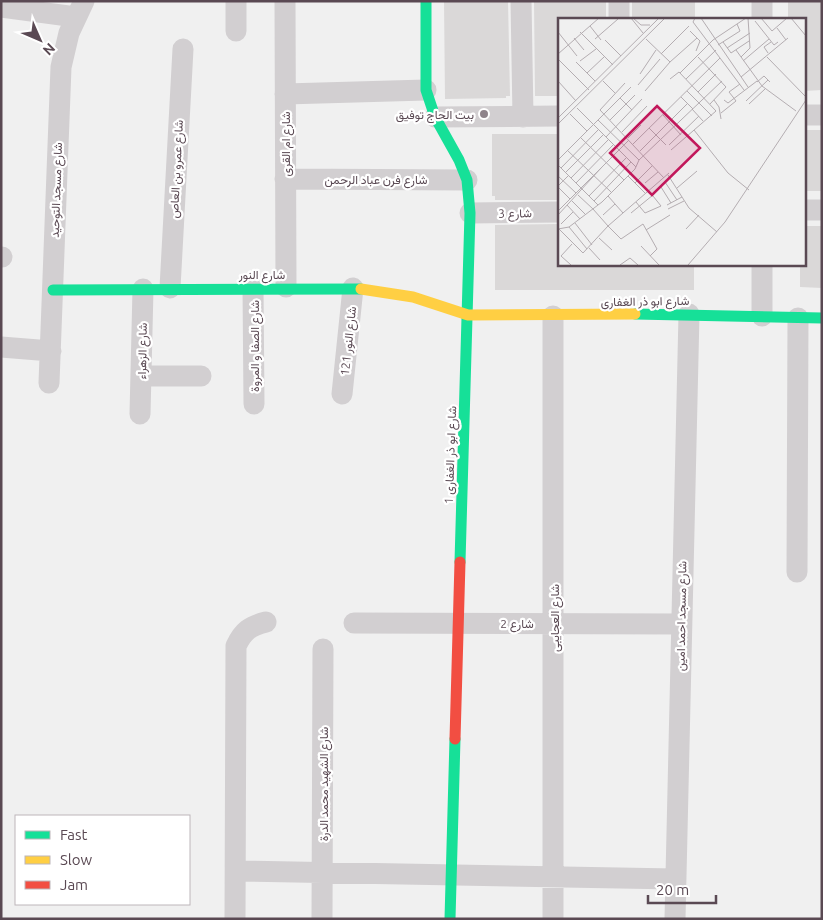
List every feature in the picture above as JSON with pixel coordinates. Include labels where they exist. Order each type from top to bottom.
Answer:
[{"type":"street","points":[[236,1],[236,31]]},
{"type":"street","name":"شارع ام القرى","points":[[285,1],[286,287]]},
{"type":"street","name":"شارع ابو ذر الغفارى 1","points":[[426,1],[426,90],[434,117],[459,160],[467,180],[470,213],[450,919]]},
{"type":"street","points":[[521,1],[523,117]]},
{"type":"street","points":[[619,1],[619,18]]},
{"type":"street","points":[[762,1],[762,18]]},
{"type":"street","points":[[2,5],[80,9]]},
{"type":"street","name":"شارع مسجد التوحيد","points":[[49,383],[61,67],[80,9]]},
{"type":"street","name":"شارع عمرو بن العاص","points":[[170,288],[183,49]]},
{"type":"street","points":[[285,94],[426,90]]},
{"type":"street","points":[[806,115],[822,115]]},
{"type":"street","points":[[434,117],[558,116]]},
{"type":"street","name":"شارع فرن عباد الرحمن","points":[[285,179],[467,180]]},
{"type":"street","points":[[806,210],[822,210]]},
{"type":"street","name":"شارع 3","points":[[470,213],[558,212]]},
{"type":"street","points":[[762,265],[762,316]]},
{"type":"street","name":"شارع الصفا و المروة","points":[[254,288],[254,404]]},
{"type":"street","name":"شارع النور","points":[[53,290],[353,288],[413,297],[468,315]]},
{"type":"street","name":"شارع النور 121","points":[[342,394],[353,288]]},
{"type":"street","name":"شارع الزهراء","points":[[140,414],[143,289]]},
{"type":"street","name":"شارع ابو ذر الغفارى","points":[[468,315],[689,314],[822,318]]},
{"type":"street","name":"شارع مسجد احمد امين","points":[[675,919],[680,624],[689,314]]},
{"type":"street","name":"شارع العجايبى","points":[[553,919],[554,316]]},
{"type":"street","points":[[797,572],[798,318]]},
{"type":"street","points":[[1,347],[50,351]]},
{"type":"street","points":[[141,376],[201,376]]},
{"type":"street","points":[[235,919],[236,646],[242,633],[253,625],[266,622]]},
{"type":"street","name":"شارع 2","points":[[354,623],[680,624]]},
{"type":"street","name":"شارع الشهيد محمد الدرة","points":[[322,919],[323,649]]},
{"type":"street","points":[[236,871],[675,879]]},
{"type":"building","points":[[444,1],[508,1],[510,96],[506,96],[506,98],[445,99]]},
{"type":"building","points":[[534,1],[606,1],[606,18],[558,18],[558,96],[535,96]]},
{"type":"building","points":[[632,1],[695,1],[695,18],[632,18]]},
{"type":"building","points":[[788,1],[822,1],[822,90],[806,91],[806,18],[788,18]]},
{"type":"building","points":[[806,130],[822,130],[822,191],[806,191]]},
{"type":"building","points":[[492,134],[558,134],[558,200],[495,200],[495,196],[492,196]]},
{"type":"building","points":[[558,224],[558,265],[694,265],[694,290],[495,290],[495,225]]},
{"type":"building","points":[[806,226],[822,226],[822,288],[800,287],[800,265],[806,265]]},
{"type":"traffic: fast","points":[[426,1],[426,90],[435,117],[459,160],[467,180],[470,213],[460,562]]},
{"type":"traffic: fast","points":[[53,290],[361,289]]},
{"type":"traffic: fast","points":[[635,314],[822,318]]},
{"type":"traffic: fast","points":[[450,919],[455,739]]},
{"type":"traffic: slow","points":[[361,289],[413,297],[468,315],[635,314]]},
{"type":"traffic: jam","points":[[455,739],[460,562]]},
{"type":"place","name":"بيت الحاج توفيق","points":[[484,114]]}]
